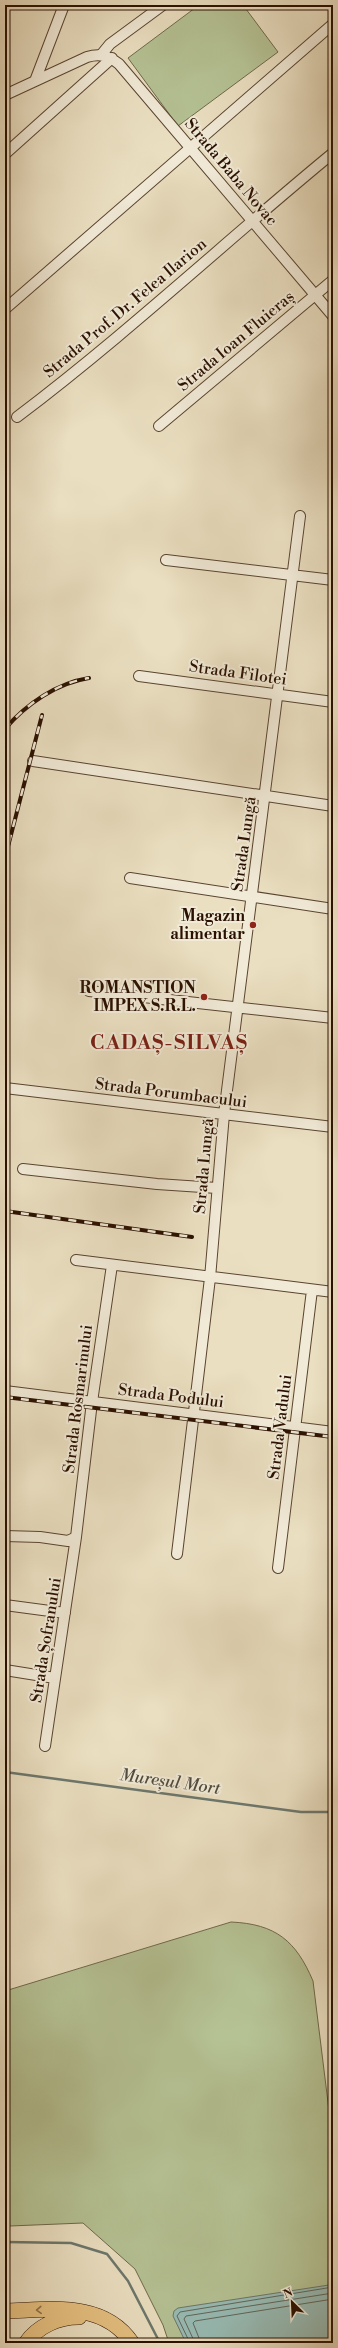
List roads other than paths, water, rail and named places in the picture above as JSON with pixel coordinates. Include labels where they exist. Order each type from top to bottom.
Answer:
[{"type":"highway","points":[[5,2311],[69,2309],[90,2312],[120,2330],[132,2343]]},
{"type":"highway","points":[[26,2343],[40,2329],[58,2320],[86,2317],[104,2320]]},
{"type":"street","points":[[35,81],[64,5]]},
{"type":"street","points":[[101,55],[110,44],[163,5]]},
{"type":"street","points":[[5,309],[333,24]]},
{"type":"street","points":[[5,95],[87,56],[101,55],[112,58]]},
{"type":"street","points":[[5,154],[112,58]]},
{"type":"street","name":"Strada Baba Novac","points":[[112,58],[119,64],[252,219],[333,316]]},
{"type":"street","name":"Strada Prof. Dr. Felea Ilarion","points":[[17,416],[80,370],[252,219],[333,153]]},
{"type":"street","name":"Strada Ioan Fluieraș","points":[[159,426],[333,280]]},
{"type":"street","name":"Strada Lungă","points":[[177,1554],[210,1278],[216,1188],[224,1114],[294,576],[300,516]]},
{"type":"street","points":[[166,560],[333,580]]},
{"type":"street","name":"Strada Filotei","points":[[139,676],[278,693],[333,702]]},
{"type":"street","points":[[33,761],[333,806]]},
{"type":"street","points":[[130,878],[251,898],[333,909]]},
{"type":"street","points":[[89,991],[333,1018]]},
{"type":"street","name":"Strada Porumbacului","points":[[5,1088],[333,1127]]},
{"type":"street","points":[[23,1169],[153,1184],[216,1188]]},
{"type":"street","points":[[76,1260],[210,1278],[333,1292]]},
{"type":"street","name":"Strada Rosmarinului","points":[[76,1538],[92,1402],[112,1265]]},
{"type":"street","name":"Strada Vadului","points":[[278,1568],[312,1290]]},
{"type":"street","name":"Strada Podului","points":[[5,1391],[333,1432]]},
{"type":"street","points":[[5,1536],[40,1537],[68,1541],[76,1538]]},
{"type":"street","name":"Strada Șofranului","points":[[45,1746],[76,1538]]},
{"type":"street","points":[[5,1605],[65,1613]]},
{"type":"street","points":[[5,1670],[55,1678]]},
{"type":"water","points":[[333,2282],[333,2343],[186,2343],[173,2316],[174,2311],[178,2308],[329,2285]]},
{"type":"waterway","name":"Mureșul Mort","points":[[5,1772],[301,1812],[333,1812]]},
{"type":"waterway","points":[[5,2242],[71,2243],[107,2254],[128,2281],[160,2343]]},
{"type":"railway","points":[[5,729],[22,711],[43,696],[65,685],[89,678]]},
{"type":"railway","points":[[5,858],[42,715]]},
{"type":"railway","points":[[5,1211],[192,1237]]},
{"type":"railway","points":[[5,1397],[333,1437]]},
{"type":"place","name":"Magazin alimentar","points":[[253,925]]},
{"type":"place","name":"ROMANSTION IMPEX S.R.L.","points":[[204,997]]},
{"type":"district","name":"CADAȘ-SILVAȘ","points":[[169,1043]]}]
